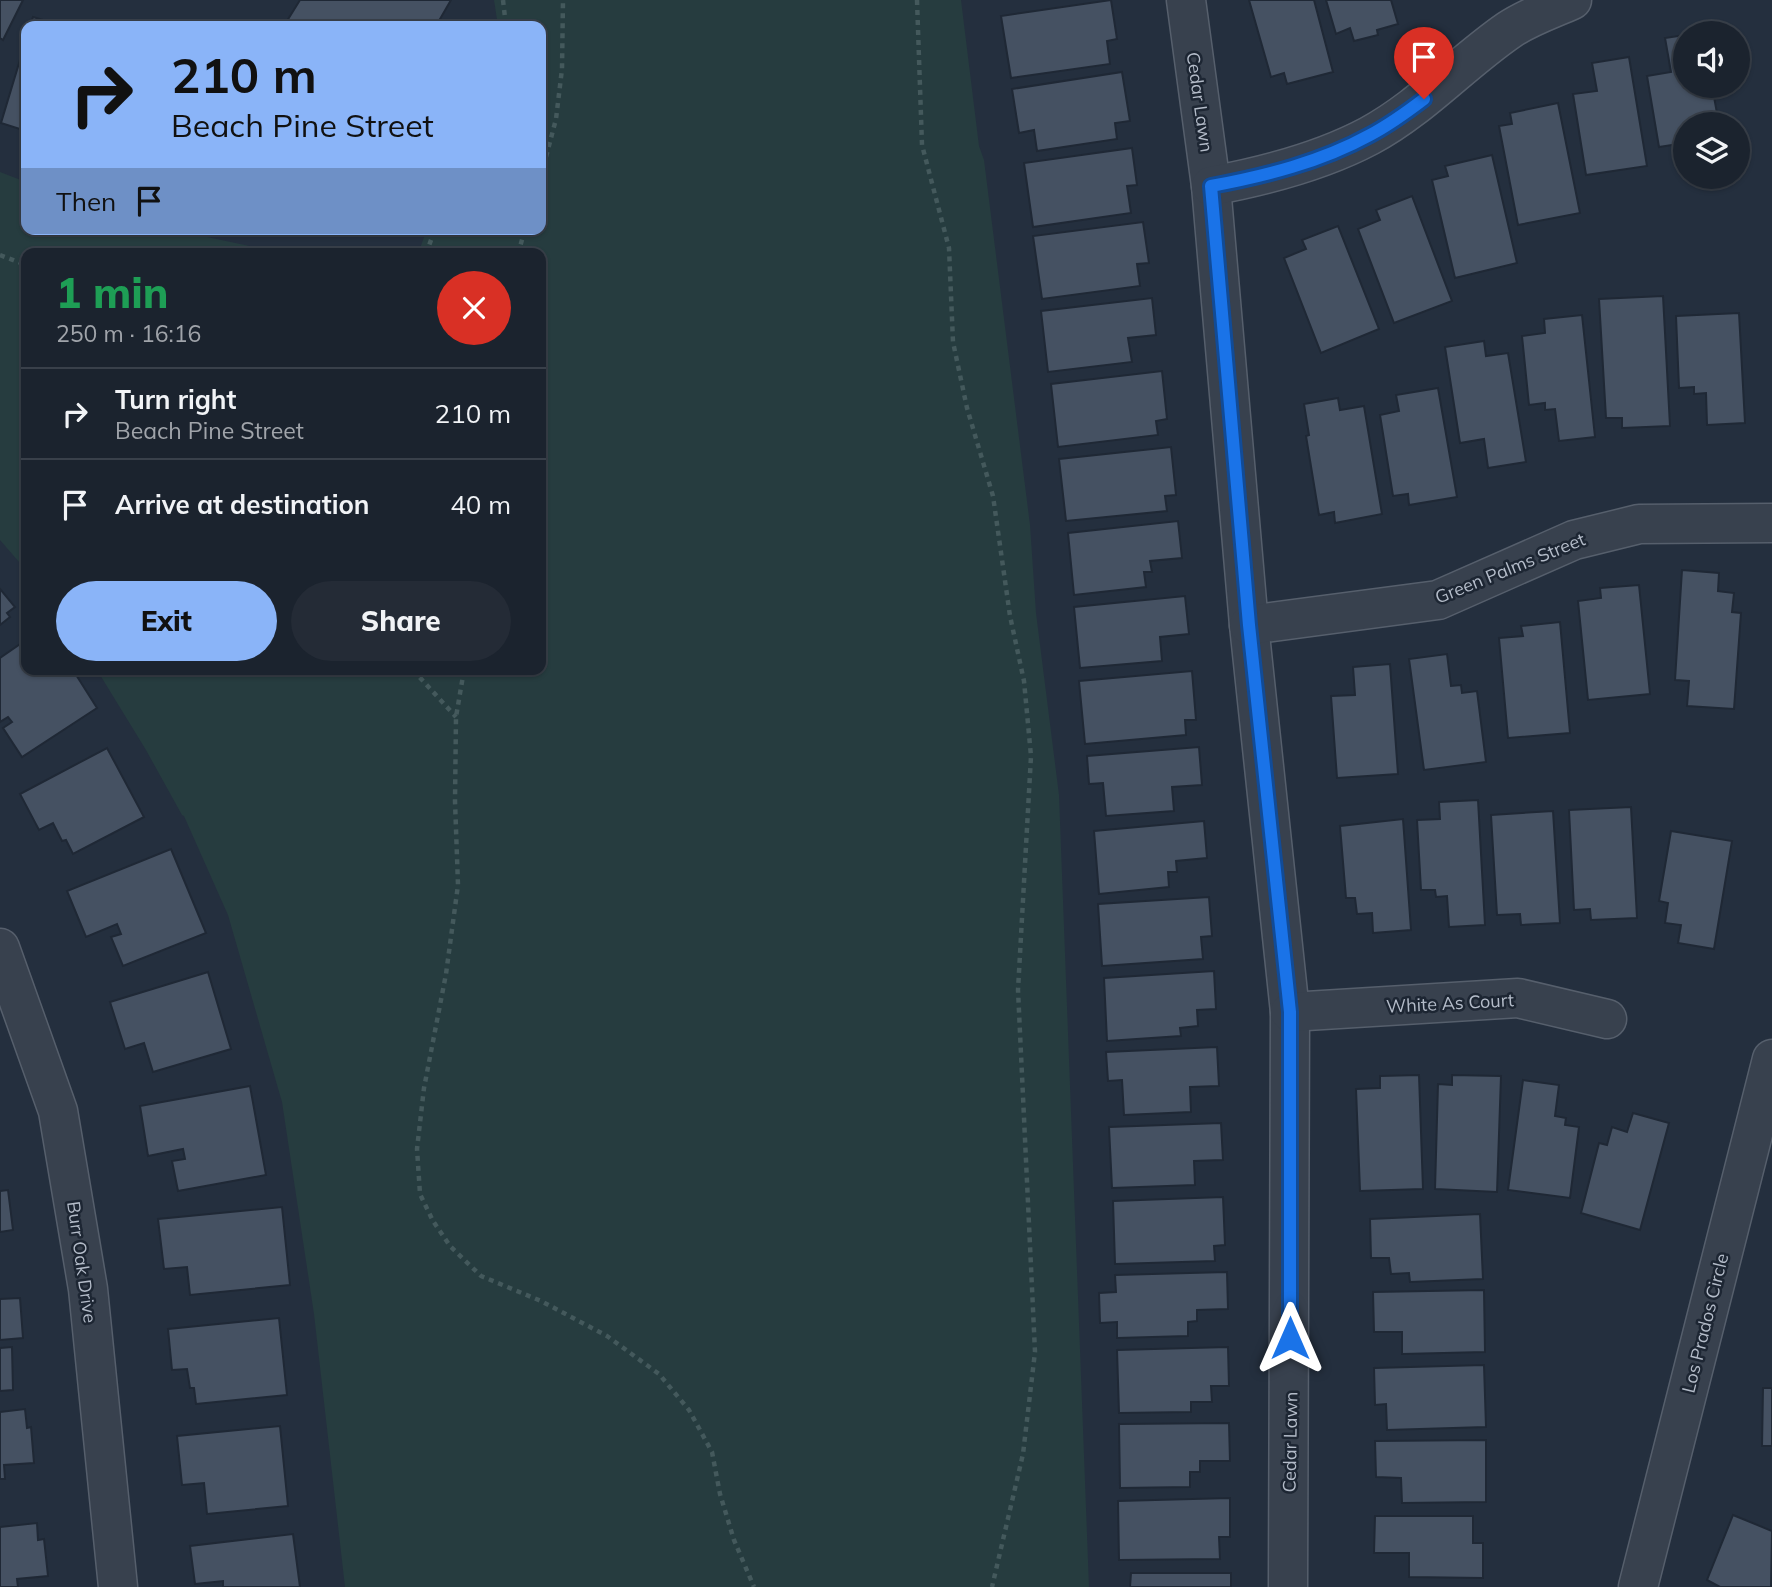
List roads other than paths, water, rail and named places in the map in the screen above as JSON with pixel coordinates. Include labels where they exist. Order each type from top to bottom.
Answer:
[{"type":"street","name":"Cedar Lawn","points":[[1186,0],[1211,186],[1249,625],[1290,1012],[1288,1587]]},
{"type":"street","points":[[1211,186],[1281,170],[1341,149],[1370,135],[1424,99],[1481,50],[1513,27],[1572,0]]},
{"type":"street","name":"Green Palms Street","points":[[1249,625],[1438,600],[1574,540],[1639,524],[1772,523]]},
{"type":"street","name":"Burr Oak Drive","points":[[0,948],[58,1111],[88,1289],[118,1587]]},
{"type":"street","name":"White As Court","points":[[1290,1012],[1518,998],[1607,1019]]},
{"type":"street","name":"Los Prados Circle","points":[[1638,1587],[1766,1104],[1772,1059]]}]
